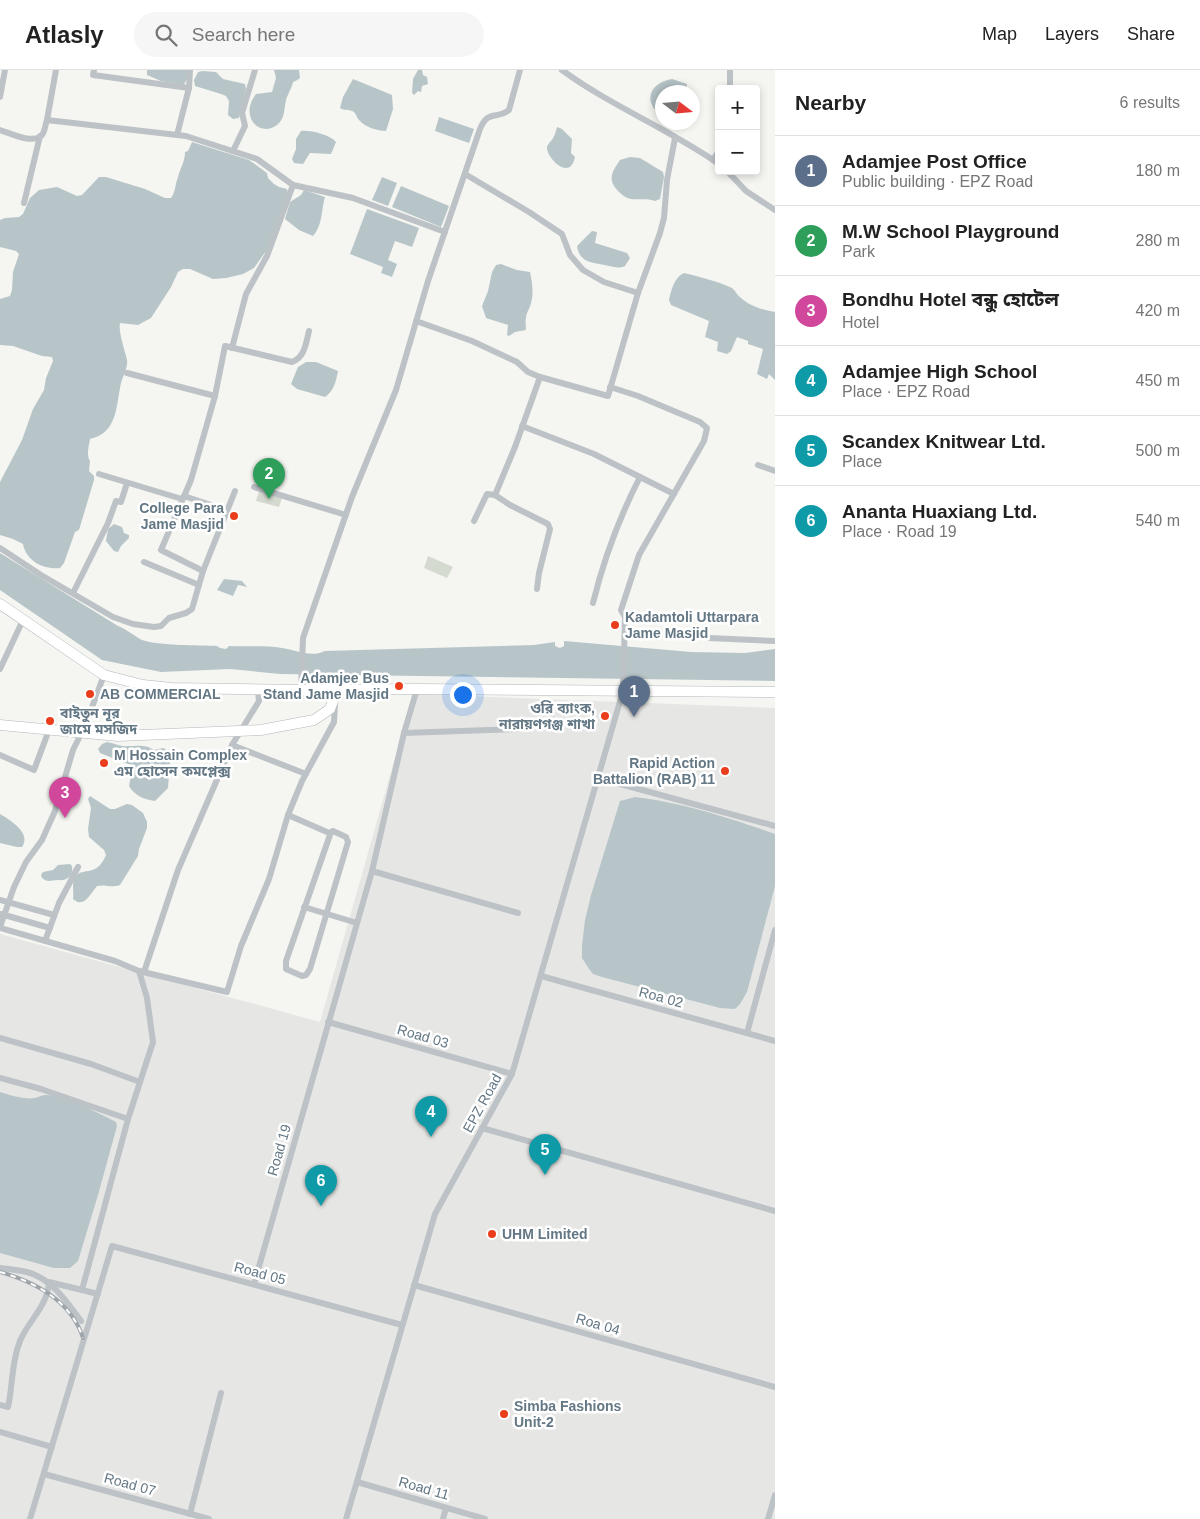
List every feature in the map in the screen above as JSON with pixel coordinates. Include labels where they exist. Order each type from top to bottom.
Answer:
[{"type":"main road","points":[[0,604],[104,675],[160,687],[258,690],[417,689],[775,692]]},
{"type":"main road","points":[[0,725],[118,736],[271,729],[314,720],[330,709],[337,690]]},
{"type":"street","points":[[0,97],[5,70]]},
{"type":"street","points":[[24,203],[40,136],[47,120],[56,70]]},
{"type":"street","points":[[94,70],[93,75],[188,88]]},
{"type":"street","points":[[177,135],[188,88],[190,70]]},
{"type":"street","points":[[233,151],[245,126],[242,113],[255,70]]},
{"type":"street","points":[[300,690],[303,638],[346,514],[396,390],[445,232],[483,121],[487,117],[505,113],[509,110],[520,70]]},
{"type":"street","points":[[562,70],[582,85],[715,161]]},
{"type":"street","points":[[730,70],[730,85]]},
{"type":"street","points":[[47,120],[177,135],[257,159],[293,185],[353,198],[445,232]]},
{"type":"street","points":[[0,130],[29,138],[40,136]]},
{"type":"street","points":[[416,322],[472,341],[517,362],[528,372],[540,377],[608,396],[638,293],[655,251],[664,218],[667,180],[674,138]]},
{"type":"street","points":[[465,174],[562,234],[570,255],[583,270],[604,282],[638,293]]},
{"type":"street","points":[[731,175],[746,192],[775,210]]},
{"type":"street","points":[[232,348],[246,294],[267,256],[293,185]]},
{"type":"street","points":[[203,571],[161,550],[192,480],[215,396],[225,346],[292,362],[301,356],[309,331]]},
{"type":"street","points":[[127,373],[215,396]]},
{"type":"street","points":[[495,495],[515,448],[540,377]]},
{"type":"street","name":"EPZ Road","points":[[346,1519],[435,1214],[512,1074],[624,692],[624,618],[621,608],[639,555],[704,441],[707,428],[705,424],[610,387]]},
{"type":"street","points":[[522,426],[594,454],[674,494]]},
{"type":"street","points":[[758,465],[775,471]]},
{"type":"street","points":[[99,474],[226,510]]},
{"type":"street","points":[[593,603],[614,531],[640,477]]},
{"type":"street","points":[[73,593],[108,523],[116,501],[121,502],[127,482]]},
{"type":"street","points":[[254,487],[346,514]]},
{"type":"street","points":[[0,548],[41,575],[113,617],[133,624],[161,626],[174,615],[186,613],[192,609],[203,571],[235,491]]},
{"type":"street","points":[[474,521],[487,494],[495,495],[510,505],[548,524],[550,529],[537,589]]},
{"type":"street","points":[[144,562],[199,585]]},
{"type":"street","points":[[0,669],[23,620]]},
{"type":"street","points":[[709,638],[775,642]]},
{"type":"street","points":[[104,675],[85,726],[73,750],[56,811],[42,840],[26,862],[2,915],[0,927],[115,961],[141,971],[228,992],[241,946],[269,879],[288,815],[306,774],[334,722],[337,690]]},
{"type":"street","name":"Road 19","points":[[254,1284],[372,871],[404,733],[417,689]]},
{"type":"street","points":[[82,1290],[128,1119],[153,1042],[141,971],[178,870],[232,746],[259,702],[258,690]]},
{"type":"street","points":[[404,733],[518,729]]},
{"type":"street","points":[[0,755],[34,770],[49,730]]},
{"type":"street","points":[[232,746],[306,774]]},
{"type":"street","points":[[598,778],[775,826]]},
{"type":"street","points":[[288,815],[327,832]]},
{"type":"street","points":[[330,832],[333,832],[346,837],[348,842],[327,913],[310,969],[306,975],[302,976],[286,969],[287,954],[330,832]]},
{"type":"street","points":[[45,941],[54,915],[78,867]]},
{"type":"street","points":[[372,871],[518,913]]},
{"type":"street","points":[[0,900],[54,915]]},
{"type":"street","points":[[304,907],[357,922]]},
{"type":"street","points":[[2,915],[50,928]]},
{"type":"street","points":[[747,1033],[775,930]]},
{"type":"street","name":"Roa 02","points":[[541,976],[775,1041]]},
{"type":"street","name":"Road 03","points":[[328,1022],[512,1074]]},
{"type":"street","points":[[0,1038],[91,1064],[140,1082]]},
{"type":"street","points":[[0,1078],[40,1089],[128,1119]]},
{"type":"street","points":[[482,1128],[775,1211]]},
{"type":"street","name":"Road 05","points":[[98,1294],[112,1246],[402,1325]]},
{"type":"street","points":[[0,1268],[29,1272],[48,1283],[63,1297],[81,1321]]},
{"type":"street","points":[[0,1405],[8,1407],[12,1368],[19,1343],[49,1293],[49,1282],[98,1294],[30,1519]]},
{"type":"street","name":"Roa 04","points":[[414,1285],[775,1387]]},
{"type":"street","points":[[190,1514],[221,1394]]},
{"type":"street","points":[[0,1432],[52,1447]]},
{"type":"street","name":"Road 07","points":[[44,1474],[209,1519]]},
{"type":"street","name":"Road 11","points":[[357,1482],[485,1519]]},
{"type":"street","points":[[768,1519],[775,1495]]},
{"type":"street","points":[[443,1519],[446,1508]]},
{"type":"shaded area","points":[[147,70],[187,70],[188,76],[184,85],[161,81],[147,75]]},
{"type":"shaded area","points":[[274,70],[299,70],[300,78],[293,82],[286,99],[280,123],[264,129],[253,123],[250,117],[251,102],[256,94],[272,92],[276,78]]},
{"type":"shaded area","points":[[418,70],[422,70],[423,75],[427,77],[428,84],[422,86],[421,92],[418,91],[414,95],[412,93],[413,79]]},
{"type":"shaded area","points":[[198,72],[216,72],[223,79],[245,84],[246,89],[239,118],[233,119],[228,115],[229,101],[226,96],[195,86],[194,80]]},
{"type":"shaded area","points":[[353,79],[392,95],[393,109],[386,131],[368,127],[359,120],[355,113],[340,108],[343,97]]},
{"type":"shaded area","points":[[672,79],[687,85],[658,85]]},
{"type":"shaded area","points":[[655,87],[655,110],[650,100]]},
{"type":"shaded area","points":[[439,117],[474,129],[469,143],[435,131]]},
{"type":"shaded area","points":[[557,127],[562,129],[572,139],[571,153],[575,157],[569,168],[559,166],[548,152],[547,147],[554,137]]},
{"type":"shaded area","points":[[301,131],[310,131],[333,139],[336,142],[331,154],[310,153],[303,164],[294,163],[292,159],[296,149],[296,139]]},
{"type":"shaded area","points":[[192,142],[249,160],[267,173],[268,178],[274,184],[287,189],[288,193],[266,251],[254,268],[243,274],[213,279],[190,269],[183,269],[178,272],[171,287],[151,318],[138,325],[120,323],[127,366],[111,424],[99,436],[90,439],[88,453],[90,461],[89,471],[94,476],[94,480],[79,530],[75,532],[64,563],[60,568],[42,566],[32,560],[23,544],[0,535],[0,482],[22,440],[33,409],[44,390],[46,378],[53,361],[52,357],[42,356],[13,346],[0,345],[0,299],[10,296],[13,272],[19,254],[16,251],[0,247],[0,220],[19,217],[23,214],[30,198],[39,190],[57,187],[77,196],[82,195],[99,177],[106,177],[145,189],[165,198],[171,198],[185,152],[188,151]]},
{"type":"shaded area","points":[[630,157],[640,158],[663,172],[664,177],[660,199],[655,201],[629,199],[615,187],[612,176],[615,168],[620,160]]},
{"type":"shaded area","points":[[382,177],[397,183],[388,206],[372,200]]},
{"type":"shaded area","points":[[401,186],[449,206],[441,227],[392,207]]},
{"type":"shaded area","points":[[304,190],[325,197],[320,222],[313,236],[299,230],[285,219],[290,202],[301,195]]},
{"type":"shaded area","points":[[367,209],[419,228],[412,247],[395,241],[388,260],[397,264],[392,277],[381,273],[383,267],[350,254]]},
{"type":"shaded area","points":[[592,231],[597,232],[595,243],[627,253],[630,258],[625,266],[617,267],[589,262],[581,257],[577,246]]},
{"type":"shaded area","points":[[501,264],[517,270],[530,272],[533,292],[526,316],[526,330],[515,332],[509,336],[507,335],[508,325],[486,318],[482,306],[488,291],[492,272],[496,265]]},
{"type":"shaded area","points":[[684,273],[732,288],[748,303],[761,309],[775,312],[775,380],[769,374],[767,379],[757,374],[763,349],[748,344],[748,341],[737,337],[731,351],[727,354],[717,351],[718,342],[705,337],[709,321],[671,305],[669,300],[674,285]]},
{"type":"shaded area","points":[[306,362],[316,362],[338,371],[333,389],[325,397],[297,389],[291,384],[298,367]]},
{"type":"shaded area","points":[[259,491],[282,498],[279,507],[256,501]]},
{"type":"shaded area","points":[[114,524],[122,527],[124,533],[129,535],[129,538],[118,552],[114,551],[106,541],[108,529]]},
{"type":"shaded area","points":[[0,553],[118,626],[142,640],[150,642],[217,646],[226,649],[229,646],[269,647],[314,654],[325,651],[534,645],[555,642],[555,646],[560,648],[564,646],[564,641],[691,652],[745,653],[775,649],[775,681],[280,674],[230,669],[161,672],[102,660],[0,590]]},
{"type":"shaded area","points":[[428,556],[453,567],[447,578],[424,568]]},
{"type":"shaded area","points":[[224,579],[242,581],[247,587],[238,585],[233,596],[217,590]]},
{"type":"shaded area","points":[[413,694],[775,708],[775,1519],[0,1519],[0,934],[320,1022]]},
{"type":"shaded area","points":[[107,742],[123,746],[144,746],[154,750],[163,748],[171,752],[168,788],[155,801],[137,795],[129,786],[133,766],[100,753],[98,749]]},
{"type":"shaded area","points":[[90,796],[110,809],[127,804],[132,805],[143,813],[147,822],[147,828],[138,856],[120,885],[97,886],[84,901],[77,902],[73,899],[73,884],[77,875],[98,867],[106,855],[104,850],[89,837],[88,829],[91,808],[88,799]]},
{"type":"shaded area","points":[[635,797],[688,807],[775,834],[775,886],[747,992],[735,1009],[720,1008],[593,974],[582,958],[585,920],[591,895],[620,801]]},
{"type":"shaded area","points":[[0,814],[14,823],[22,832],[24,842],[22,847],[0,843]]},
{"type":"shaded area","points":[[70,864],[72,866],[72,873],[67,879],[48,881],[42,878],[43,872],[53,870],[58,865]]},
{"type":"shaded area","points":[[0,1092],[27,1098],[45,1095],[63,1098],[116,1122],[117,1126],[78,1261],[70,1268],[54,1268],[0,1253]]},
{"type":"railway","points":[[0,1272],[26,1281],[61,1303],[70,1313],[83,1338]]},
{"type":"place","name":"M.W School Playground","points":[[269,499]]},
{"type":"place","name":"College Para Jame Masjid","points":[[234,516]]},
{"type":"place","name":"Kadamtoli Uttarpara Jame Masjid","points":[[615,625]]},
{"type":"place","name":"Adamjee Bus Stand Jame Masjid","points":[[399,686]]},
{"type":"place","name":"AB COMMERCIAL","points":[[90,694]]},
{"type":"place","name":"ওরি ব্যাংক, নারায়ণগঞ্জ শাখা","points":[[605,716]]},
{"type":"place","name":"Adamjee Post Office","points":[[634,717]]},
{"type":"place","name":"বাইতুন নূর জামে মসজিদ","points":[[50,721]]},
{"type":"place","name":"M Hossain Complex এম হোসেন কমপ্লেক্স","points":[[104,763]]},
{"type":"place","name":"Rapid Action Battalion (RAB) 11","points":[[725,771]]},
{"type":"place","name":"Bondhu Hotel বন্ধু হোটেল","points":[[65,818]]},
{"type":"place","name":"Adamjee High School","points":[[431,1137]]},
{"type":"place","name":"Scandex Knitwear Ltd.","points":[[545,1175]]},
{"type":"place","name":"Ananta Huaxiang Ltd.","points":[[321,1206]]},
{"type":"place","name":"UHM Limited","points":[[492,1234]]},
{"type":"place","name":"Simba Fashions Unit-2","points":[[504,1414]]}]
